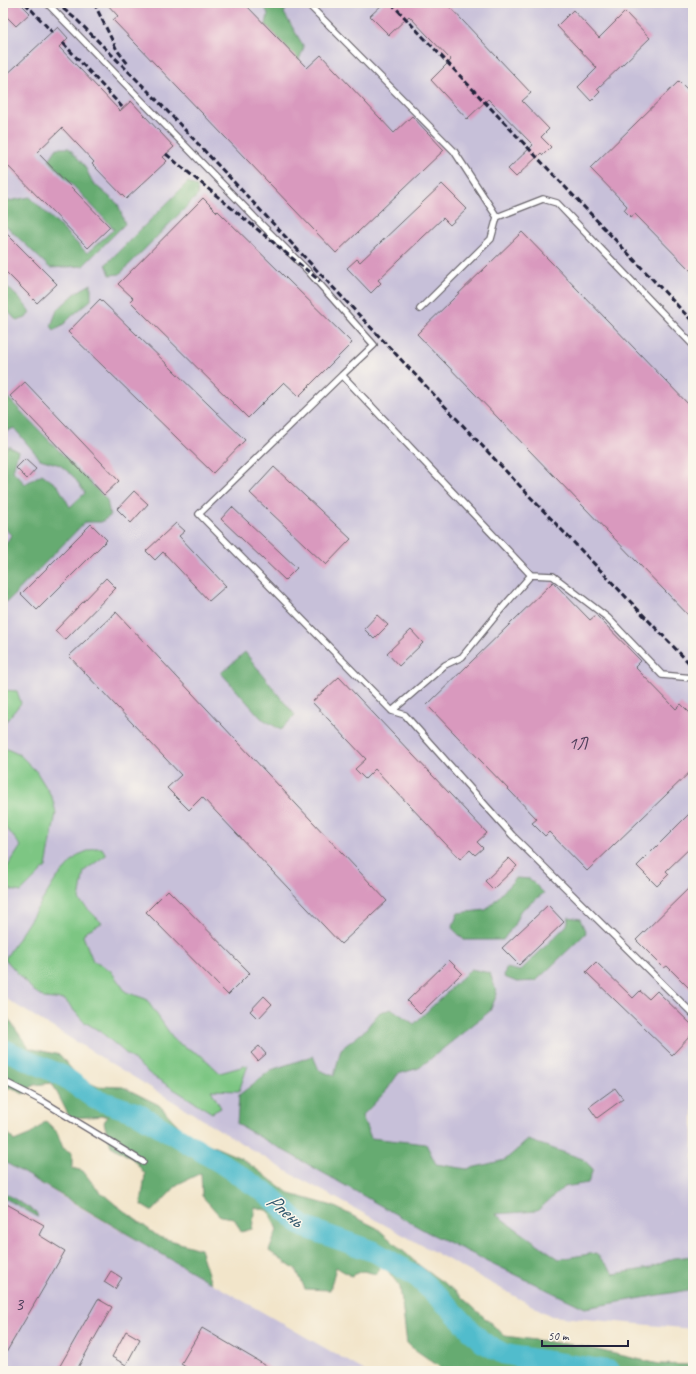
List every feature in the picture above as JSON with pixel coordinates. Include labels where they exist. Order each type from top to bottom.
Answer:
[{"type":"lane","points":[[47,3],[260,224],[308,271],[374,345],[198,514],[392,711],[405,715],[512,835],[693,1014]]},
{"type":"lane","points":[[307,3],[454,151],[497,217],[491,239],[420,309]]},
{"type":"lane","points":[[497,217],[543,199],[557,203],[693,345]]},
{"type":"lane","points":[[342,375],[531,575],[552,576],[608,618],[662,676],[693,678]]},
{"type":"lane","points":[[392,711],[445,665],[462,658],[531,575]]},
{"type":"lane","points":[[3,1081],[44,1102],[143,1162]]},
{"type":"shaded area","points":[[3,3],[693,3],[693,1329],[551,1316],[290,1173],[3,997]]},
{"type":"shaded area","points":[[3,1161],[81,1208],[365,1371],[3,1371]]},
{"type":"green space","points":[[263,3],[289,3],[284,13],[304,47],[299,60],[266,25],[268,14]]},
{"type":"green space","points":[[57,148],[69,148],[84,165],[93,183],[118,204],[125,224],[83,266],[50,268],[3,223],[3,202],[30,197],[87,253],[114,229],[49,160]]},
{"type":"green space","points":[[188,182],[197,187],[198,195],[120,274],[110,275],[106,264]]},
{"type":"green space","points":[[3,283],[22,301],[30,312],[26,318],[17,321],[3,306]]},
{"type":"green space","points":[[91,284],[91,300],[61,327],[54,330],[51,326],[57,310],[77,292]]},
{"type":"green space","points":[[4,391],[8,398],[107,500],[110,516],[101,522],[85,522],[8,601],[3,603],[3,549],[11,535],[3,527],[3,454],[8,446],[18,451],[13,471],[25,484],[42,474],[58,486],[70,507],[85,493],[73,476],[60,465],[40,459],[14,428],[3,433]]},
{"type":"green space","points":[[245,652],[295,715],[281,730],[261,718],[221,673]]},
{"type":"green space","points":[[3,690],[17,691],[21,703],[3,725]]},
{"type":"green space","points":[[5,748],[20,755],[36,771],[52,797],[56,813],[46,867],[21,892],[11,890],[4,882],[4,872],[21,846],[3,824],[3,752]]},
{"type":"green space","points":[[95,848],[102,848],[106,855],[84,871],[79,900],[102,923],[86,931],[83,936],[93,961],[110,970],[126,992],[146,999],[176,1042],[202,1056],[220,1073],[248,1065],[239,1091],[211,1090],[221,1108],[212,1113],[151,1075],[101,1032],[83,1021],[65,1000],[44,998],[33,990],[5,959],[56,879],[78,855]]},
{"type":"green space","points":[[516,878],[530,879],[544,893],[520,911],[514,925],[503,940],[464,940],[452,928],[458,913],[486,910]]},
{"type":"green space","points":[[569,917],[580,919],[586,933],[536,981],[517,982],[504,977],[506,968],[520,971],[567,925]]},
{"type":"green space","points":[[471,969],[490,973],[497,994],[490,1011],[419,1068],[398,1074],[387,1090],[362,1116],[371,1138],[426,1144],[436,1164],[467,1169],[505,1160],[528,1140],[583,1159],[593,1169],[588,1183],[564,1187],[537,1211],[495,1214],[559,1259],[596,1253],[614,1274],[650,1268],[674,1258],[693,1256],[693,1284],[688,1290],[585,1308],[427,1232],[237,1124],[239,1095],[271,1070],[313,1056],[319,1070],[334,1076],[341,1049],[363,1032],[380,1012],[392,1009],[414,1024]]},
{"type":"green space","points":[[3,1017],[7,1017],[29,1048],[60,1055],[78,1077],[96,1086],[123,1087],[159,1105],[187,1135],[241,1158],[290,1194],[333,1206],[377,1228],[420,1266],[455,1291],[505,1336],[580,1346],[659,1364],[693,1365],[693,1371],[443,1371],[437,1365],[407,1344],[400,1287],[382,1263],[376,1274],[363,1271],[351,1276],[336,1267],[330,1290],[305,1289],[297,1271],[269,1251],[277,1230],[269,1211],[255,1207],[252,1229],[241,1232],[234,1218],[220,1216],[202,1196],[201,1173],[178,1184],[153,1211],[141,1205],[145,1174],[133,1159],[111,1146],[104,1123],[107,1116],[70,1118],[52,1083],[34,1085],[23,1094],[11,1087],[3,1093]]},
{"type":"green space","points":[[46,1121],[57,1132],[63,1148],[72,1153],[72,1168],[83,1171],[96,1188],[116,1205],[159,1237],[200,1249],[211,1283],[3,1161],[3,1126],[14,1141],[31,1134]]},
{"type":"green space","points":[[3,1192],[36,1212],[38,1217],[3,1197]]},
{"type":"building","points":[[3,3],[20,3],[30,13],[16,26],[3,13]]},
{"type":"building","points":[[106,3],[244,3],[307,68],[321,55],[394,133],[412,116],[444,150],[336,253],[113,20],[118,16]]},
{"type":"building","points":[[384,3],[446,3],[531,93],[522,101],[549,129],[541,137],[551,147],[543,155],[541,153],[516,177],[508,169],[533,145],[488,99],[467,119],[431,80],[451,60],[409,16],[389,35],[370,16]]},
{"type":"building","points":[[573,10],[599,38],[625,12],[650,38],[597,89],[600,92],[591,101],[578,87],[597,68],[557,26]]},
{"type":"building","points":[[58,27],[68,38],[59,47],[120,111],[131,101],[174,147],[163,157],[167,161],[126,199],[92,164],[94,162],[62,128],[37,152],[110,227],[88,248],[3,161],[3,78]]},
{"type":"building","points":[[679,81],[693,95],[693,273],[635,214],[631,217],[624,210],[627,206],[590,168]]},
{"type":"building","points":[[442,184],[467,209],[450,225],[443,218],[378,280],[381,283],[371,293],[347,268],[357,259],[360,262]]},
{"type":"building","points":[[203,198],[352,343],[299,396],[284,382],[248,418],[130,301],[133,298],[118,284]]},
{"type":"building","points":[[3,230],[57,284],[37,303],[3,269]]},
{"type":"building","points":[[522,232],[693,409],[693,620],[417,334]]},
{"type":"building","points":[[100,299],[245,440],[213,473],[68,332]]},
{"type":"building","points":[[25,382],[119,481],[104,495],[10,396]]},
{"type":"building","points":[[25,459],[36,469],[27,479],[16,468]]},
{"type":"building","points":[[274,467],[351,539],[326,565],[250,493]]},
{"type":"building","points":[[134,491],[148,504],[131,523],[117,509]]},
{"type":"building","points":[[232,507],[297,568],[285,580],[221,519]]},
{"type":"building","points":[[176,523],[185,531],[179,536],[226,586],[209,601],[163,552],[155,560],[146,551]]},
{"type":"building","points":[[91,524],[107,540],[37,610],[21,594]]},
{"type":"building","points":[[106,578],[116,588],[65,640],[55,631]]},
{"type":"building","points":[[553,582],[590,620],[596,615],[641,661],[635,667],[676,709],[681,704],[693,716],[693,769],[587,871],[549,832],[545,836],[532,823],[537,819],[427,705]]},
{"type":"building","points":[[116,612],[387,901],[341,944],[202,797],[189,810],[167,788],[181,775],[69,656]]},
{"type":"building","points":[[377,615],[388,625],[374,639],[364,629]]},
{"type":"building","points":[[411,630],[423,643],[399,666],[387,653]]},
{"type":"building","points":[[339,677],[487,833],[477,842],[483,848],[475,855],[470,850],[460,859],[375,769],[365,779],[355,769],[366,759],[312,702]]},
{"type":"building","points":[[693,810],[693,845],[666,871],[669,874],[657,886],[637,866]]},
{"type":"building","points":[[509,858],[517,866],[493,889],[485,881]]},
{"type":"building","points":[[693,884],[693,992],[667,966],[664,968],[636,940]]},
{"type":"building","points":[[168,890],[250,973],[228,995],[146,912]]},
{"type":"building","points":[[548,905],[564,922],[519,965],[502,948]]},
{"type":"building","points":[[449,960],[462,973],[420,1014],[407,1001]]},
{"type":"building","points":[[596,962],[633,998],[640,991],[649,999],[657,991],[693,1026],[693,1033],[672,1055],[586,972]]},
{"type":"building","points":[[264,996],[272,1004],[258,1019],[250,1011]]},
{"type":"building","points":[[259,1046],[266,1054],[258,1061],[251,1053]]},
{"type":"building","points":[[615,1088],[623,1099],[597,1118],[589,1107]]},
{"type":"building","points":[[3,1202],[44,1225],[39,1235],[65,1251],[3,1358]]},
{"type":"building","points":[[111,1271],[122,1278],[115,1289],[104,1282]]},
{"type":"building","points":[[98,1299],[112,1307],[76,1371],[57,1371]]},
{"type":"building","points":[[202,1328],[275,1371],[192,1371],[181,1364]]},
{"type":"building","points":[[126,1331],[140,1339],[126,1365],[112,1357]]},
{"type":"waterway","name":"Рпень","points":[[3,1049],[63,1076],[95,1099],[137,1113],[221,1163],[270,1196],[304,1227],[375,1252],[416,1276],[450,1308],[482,1342],[504,1354],[610,1371]]},
{"type":"railway","points":[[25,3],[52,32]]},
{"type":"railway","points":[[56,3],[77,20],[153,96],[535,502],[693,667]]},
{"type":"railway","points":[[94,3],[117,50],[128,64]]},
{"type":"railway","points":[[391,3],[693,322]]},
{"type":"railway","points":[[63,43],[123,108]]},
{"type":"railway","points":[[166,154],[320,281]]}]
